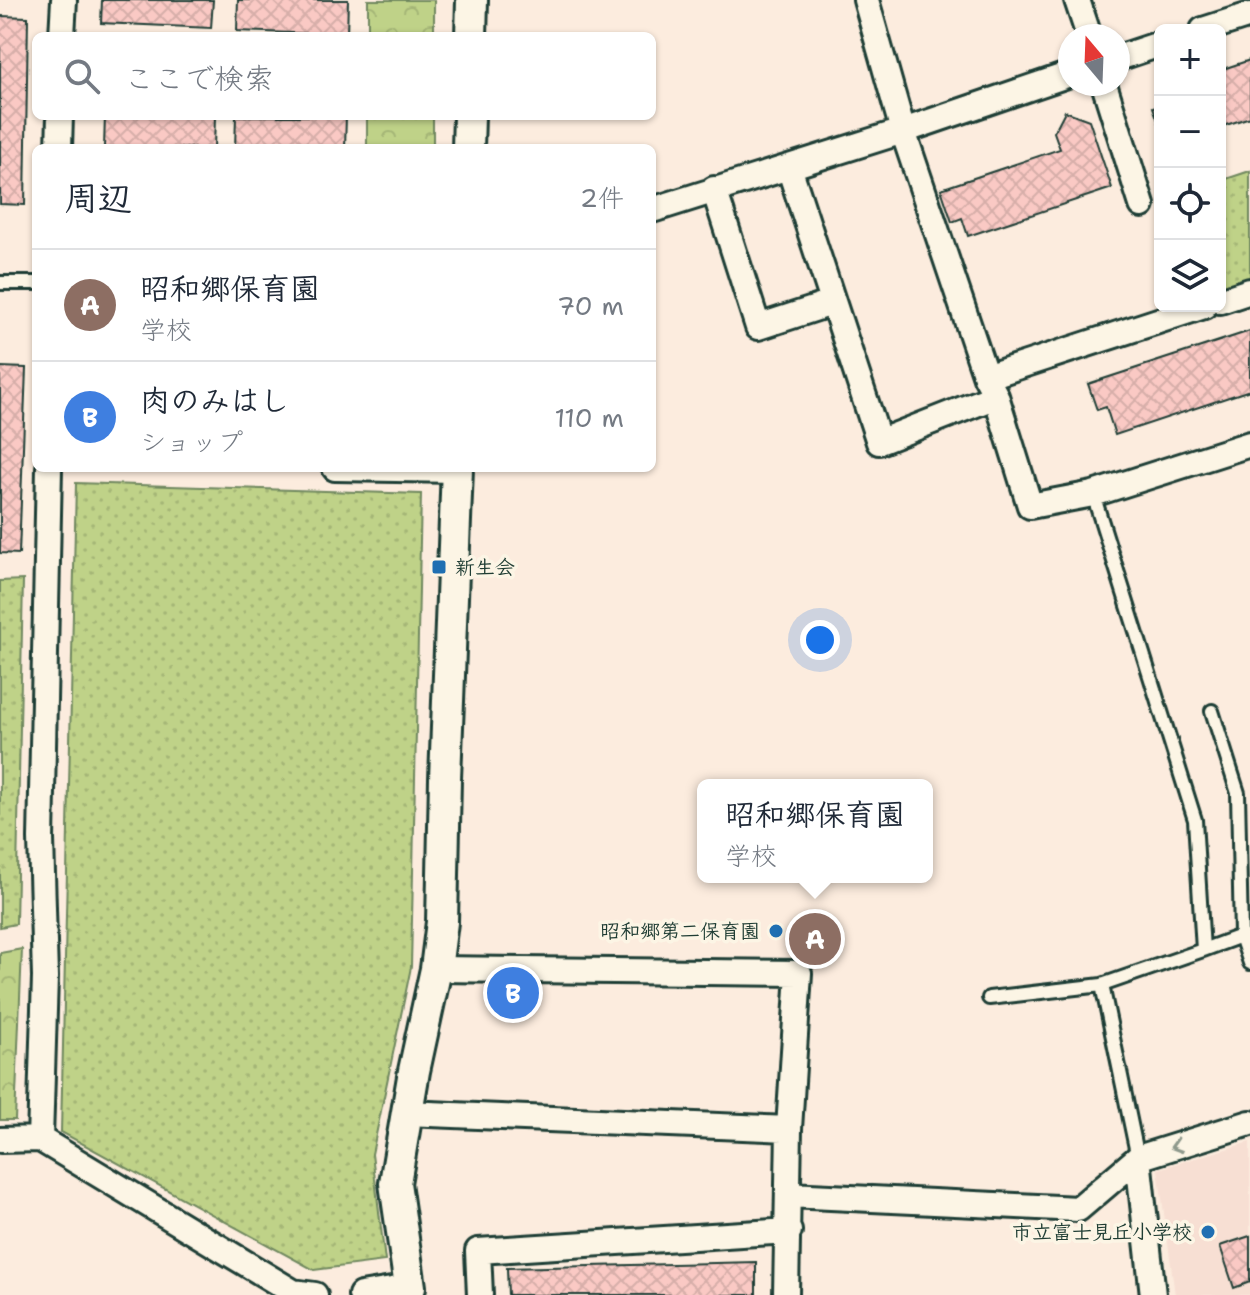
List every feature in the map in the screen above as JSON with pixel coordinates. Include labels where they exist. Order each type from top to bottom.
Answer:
[{"type":"street","points":[[62,32],[64,0]]},
{"type":"street","points":[[471,32],[472,0]]},
{"type":"street","points":[[866,0],[903,131],[1030,506],[1093,494],[1250,444]]},
{"type":"street","points":[[1077,0],[1085,24]]},
{"type":"street","points":[[1222,24],[1250,15]]},
{"type":"street","points":[[1130,54],[1154,46]]},
{"type":"street","points":[[656,209],[903,131],[1058,78]]},
{"type":"street","points":[[1108,96],[1142,205]]},
{"type":"street","points":[[59,144],[60,120]]},
{"type":"street","points":[[468,144],[469,120]]},
{"type":"street","points":[[789,167],[879,442],[991,387],[1188,312]]},
{"type":"street","points":[[714,189],[758,327],[832,303]]},
{"type":"street","points":[[1226,299],[1250,291]]},
{"type":"street","points":[[40,1139],[45,977],[41,839],[49,472]]},
{"type":"street","points":[[361,1295],[410,1291],[395,1183],[436,969],[442,922],[457,472]]},
{"type":"street","points":[[436,969],[799,973],[789,1129],[786,1295]]},
{"type":"street","points":[[406,1113],[789,1129]]},
{"type":"street","points":[[789,1195],[1078,1209],[1138,1158],[1250,1123]]},
{"type":"street","points":[[0,1140],[40,1139],[300,1294]]},
{"type":"street","points":[[1138,1158],[1153,1295]]},
{"type":"street","points":[[480,1295],[478,1251],[789,1231]]},
{"type":"lane","points":[[0,283],[32,283]]},
{"type":"lane","points":[[1093,494],[1195,820],[1203,950]]},
{"type":"lane","points":[[1212,711],[1238,793],[1241,936],[1250,963]]},
{"type":"lane","points":[[989,998],[1102,985],[1241,936]]},
{"type":"lane","points":[[1102,985],[1138,1158]]},
{"type":"shaded area","name":"市立富士見丘小学校","points":[[1250,1142],[1250,1295],[1175,1295],[1158,1169]]},
{"type":"green space","points":[[368,0],[434,0],[434,32],[368,32]]},
{"type":"green space","points":[[367,120],[433,120],[433,144],[367,144]]},
{"type":"green space","points":[[1250,171],[1250,279],[1226,287],[1226,240],[1226,179]]},
{"type":"green space","points":[[76,483],[421,494],[411,967],[372,1154],[385,1261],[314,1270],[61,1132]]},
{"type":"green space","points":[[23,580],[16,924],[0,927],[0,581]]},
{"type":"green space","points":[[22,949],[15,1120],[0,1120],[0,953]]},
{"type":"building","points":[[102,0],[213,0],[211,28],[101,23]]},
{"type":"building","points":[[238,0],[348,0],[347,32],[237,31]]},
{"type":"building","points":[[0,16],[28,17],[25,205],[0,204]]},
{"type":"building","points":[[1250,60],[1250,117],[1226,125],[1226,96],[1226,68]]},
{"type":"building","points":[[1065,111],[1089,120],[1112,188],[968,236],[962,218],[952,222],[941,189],[1060,149],[1054,132]]},
{"type":"building","points":[[105,120],[215,120],[214,144],[104,144]]},
{"type":"building","points":[[236,120],[346,120],[345,144],[235,144]]},
{"type":"building","points":[[1250,331],[1250,390],[1115,435],[1106,407],[1097,410],[1088,384]]},
{"type":"building","points":[[0,367],[26,368],[19,554],[0,553]]},
{"type":"building","points":[[1250,1236],[1250,1282],[1234,1288],[1220,1246]]},
{"type":"building","points":[[756,1262],[756,1295],[508,1295],[507,1268]]},
{"type":"place","name":"新生会","points":[[439,567]]},
{"type":"place","name":"昭和郷第二保育園","points":[[776,931]]},
{"type":"place","name":"昭和郷保育園","points":[[815,939]]},
{"type":"place","name":"肉のみはし","points":[[513,993]]},
{"type":"place","name":"市立富士見丘小学校","points":[[1208,1232]]}]
